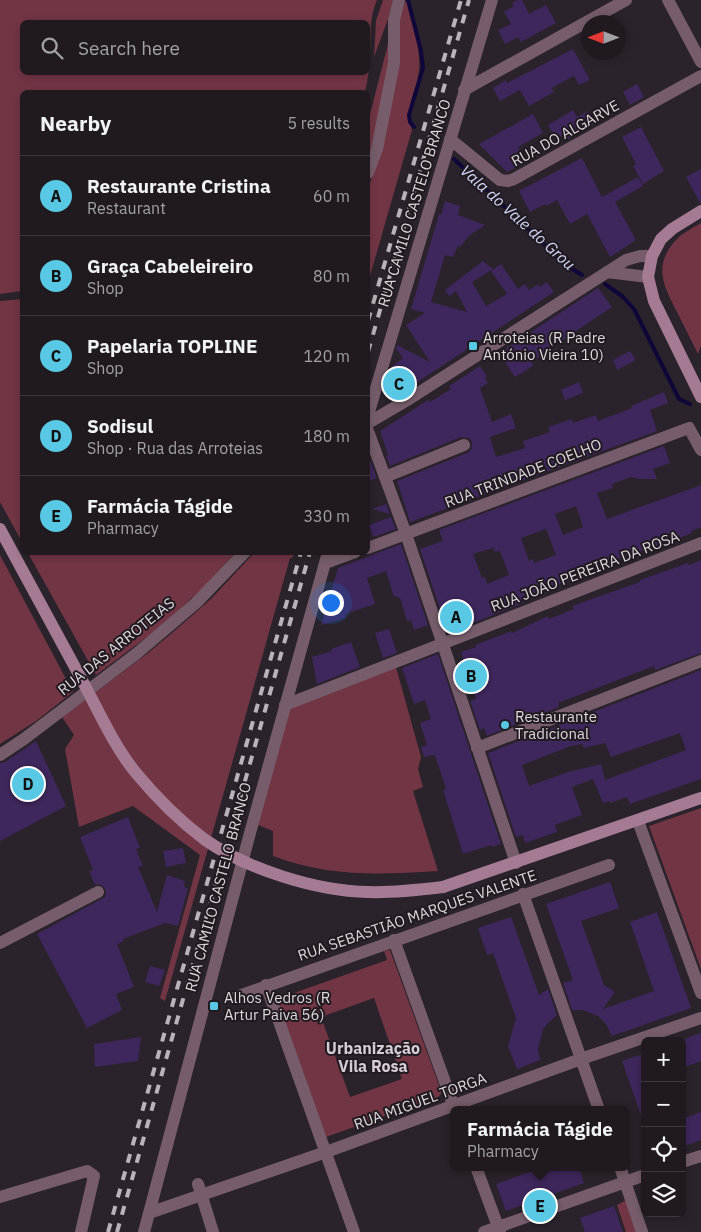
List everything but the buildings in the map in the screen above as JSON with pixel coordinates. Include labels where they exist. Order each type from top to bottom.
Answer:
[{"type":"street","points":[[370,166],[376,149],[394,63],[394,20],[399,0]]},
{"type":"street","name":"RUA CAMILO CASTELO BRANCO","points":[[370,408],[492,0]]},
{"type":"street","points":[[464,90],[626,0]]},
{"type":"street","points":[[668,0],[701,62]]},
{"type":"street","name":"RUA DO ALGARVE","points":[[450,139],[500,180],[508,181],[701,76]]},
{"type":"street","points":[[701,211],[672,229],[661,239],[652,256],[648,278],[654,301],[701,397]]},
{"type":"street","points":[[370,422],[409,399],[626,260],[640,256],[652,256]]},
{"type":"street","points":[[607,272],[648,278]]},
{"type":"street","name":"RUA TRINDADE COELHO","points":[[370,547],[689,428],[701,450]]},
{"type":"street","points":[[370,436],[406,534],[516,862]]},
{"type":"street","points":[[386,477],[464,446]]},
{"type":"street","points":[[0,529],[110,733],[136,772],[171,810],[205,839],[238,858],[285,878],[324,888],[366,892],[408,892],[443,887],[701,798]]},
{"type":"street","name":"RUA JOÃO PEREIRA DA ROSA","points":[[285,705],[701,544]]},
{"type":"street","name":"RUA DAS ARROTEIAS","points":[[0,754],[24,739],[136,654],[196,603],[242,555]]},
{"type":"street","points":[[326,558],[340,555]]},
{"type":"street","name":"RUA CAMILO CASTELO BRANCO","points":[[144,1232],[204,1004],[326,558]]},
{"type":"street","points":[[477,748],[701,661]]},
{"type":"street","points":[[638,821],[701,993]]},
{"type":"street","name":"RUA SEBASTIÃO MARQUES VALENTE","points":[[236,997],[609,865]]},
{"type":"street","points":[[0,943],[98,892]]},
{"type":"street","points":[[523,894],[598,1106]]},
{"type":"street","points":[[394,940],[453,1106]]},
{"type":"street","points":[[266,985],[354,1232]]},
{"type":"street","name":"RUA MIGUEL TORGA","points":[[459,1106],[581,1059],[701,1018]]},
{"type":"street","name":"RUA MIGUEL TORGA","points":[[149,1213],[200,1190],[326,1152],[450,1109]]},
{"type":"street","points":[[686,1161],[701,1156]]},
{"type":"street","points":[[0,1197],[87,1171],[94,1176],[81,1232]]},
{"type":"street","points":[[477,1171],[499,1230]]},
{"type":"street","points":[[621,1171],[642,1232]]},
{"type":"street","points":[[484,1232],[499,1230],[641,1176]]},
{"type":"street","points":[[200,1190],[213,1232]]},
{"type":"shaded area","points":[[0,0],[377,0],[372,20],[370,49],[370,20],[20,20],[20,75],[368,75],[365,90],[20,90],[20,291],[0,294]]},
{"type":"shaded area","points":[[383,0],[393,0],[374,57],[376,21]]},
{"type":"shaded area","points":[[405,2],[407,2],[419,53],[419,70],[409,113],[412,130],[370,276],[370,183],[397,26]]},
{"type":"shaded area","points":[[389,40],[391,46],[379,125],[370,152],[370,114]]},
{"type":"shaded area","points":[[701,223],[701,346],[698,354],[668,293],[662,275],[665,257],[670,248],[678,238]]},
{"type":"shaded area","points":[[20,299],[20,538],[0,502],[0,301]]},
{"type":"shaded area","points":[[0,555],[73,692],[36,721],[0,744]]},
{"type":"shaded area","points":[[29,555],[233,555],[203,588],[160,627],[96,675]]},
{"type":"shaded area","points":[[252,555],[294,555],[290,558],[165,1001],[160,998],[200,855],[133,806],[79,827],[65,749],[74,735],[62,717],[148,653],[212,598]]},
{"type":"shaded area","points":[[396,667],[421,757],[418,769],[423,787],[413,791],[438,871],[354,873],[314,868],[273,856],[273,831],[258,825],[291,706]]},
{"type":"shaded area","points":[[701,808],[701,969],[649,826]]},
{"type":"shaded area","points":[[390,950],[441,1094],[438,1097],[326,1137],[277,999],[387,960],[384,951]],"holes":[[[374,998],[402,1079],[350,1097],[321,1017]]]},
{"type":"shaded area","points":[[630,1198],[642,1232],[626,1232],[617,1205]]},
{"type":"waterway","name":"Vala do Vale do Grou","points":[[408,0],[421,51],[423,68],[409,115],[410,122],[414,127]]},
{"type":"waterway","name":"Vala do Vale do Grou","points":[[454,159],[566,265],[582,275]]},
{"type":"waterway","name":"Vala do Vale do Grou","points":[[605,284],[622,296],[634,309],[679,399],[690,404]]},
{"type":"railway","points":[[370,314],[461,0]]},
{"type":"railway","points":[[370,345],[469,0]]},
{"type":"railway","points":[[108,1232],[300,555]]},
{"type":"railway","points":[[117,1232],[309,555]]},
{"type":"place","name":"Arroteias (R Padre António Vieira 10)","points":[[473,346]]},
{"type":"place","name":"Papelaria TOPLINE","points":[[399,384]]},
{"type":"place","name":"Restaurante Cristina","points":[[456,617]]},
{"type":"place","name":"Graça Cabeleireiro","points":[[471,676]]},
{"type":"place","name":"Restaurante Tradicional","points":[[505,725]]},
{"type":"place","name":"Sodisul","points":[[28,784]]},
{"type":"place","name":"Alhos Vedros (R Artur Paiva 56)","points":[[214,1006]]},
{"type":"place","name":"Farmácia Tágide","points":[[540,1206]]},
{"type":"district","name":"Urbanização Vila Rosa","points":[[373,1057]]}]
